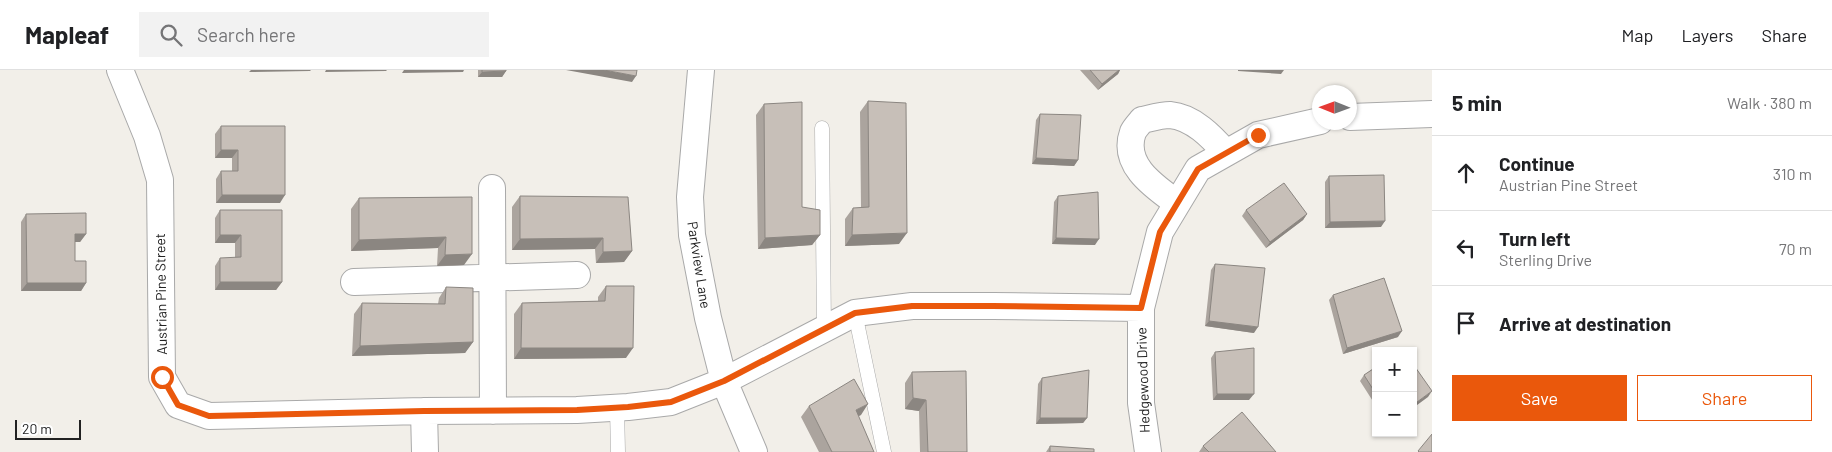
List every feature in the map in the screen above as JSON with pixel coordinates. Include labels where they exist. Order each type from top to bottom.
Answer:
[{"type":"street","name":"Austrian Pine Street","points":[[120,70],[148,136],[160,180],[162,377],[178,405],[209,416],[577,410],[671,402],[724,381],[855,313],[912,306],[1141,308]]},
{"type":"street","name":"Parkview Lane","points":[[701,70],[690,196],[692,235],[708,318],[724,381],[754,452]]},
{"type":"street","points":[[1357,117],[1432,114]]},
{"type":"street","points":[[1177,203],[1147,180],[1135,163],[1130,149],[1133,131],[1142,120],[1169,115],[1187,119],[1214,140],[1226,153]]},
{"type":"street","name":"Hedgewood Drive","points":[[1148,452],[1141,403],[1141,308],[1160,232],[1198,169],[1258,135],[1312,123]]},
{"type":"street","points":[[492,188],[493,411]]},
{"type":"street","points":[[354,282],[492,276],[578,275]]},
{"type":"street","points":[[424,411],[425,452]]},
{"type":"lane","points":[[822,128],[824,329]]},
{"type":"lane","points":[[855,313],[884,452]]},
{"type":"lane","points":[[617,408],[618,452]]},
{"type":"building","points":[[482,70],[506,70],[506,71],[482,72]]},
{"type":"building","points":[[604,70],[637,70],[636,76]]},
{"type":"building","points":[[1090,70],[1119,70],[1102,84]]},
{"type":"building","points":[[868,101],[906,103],[907,233],[852,235],[853,208],[869,207]]},
{"type":"building","points":[[802,102],[802,207],[820,210],[820,235],[765,238],[764,104]]},
{"type":"building","points":[[1040,114],[1081,115],[1078,160],[1036,158]]},
{"type":"building","points":[[221,126],[285,126],[285,195],[222,195],[221,171],[238,171],[238,150],[221,150]]},
{"type":"building","points":[[1384,175],[1385,221],[1330,222],[1329,176]]},
{"type":"building","points":[[1284,183],[1307,214],[1270,242],[1246,210]]},
{"type":"building","points":[[1098,192],[1099,239],[1056,238],[1058,196]]},
{"type":"building","points":[[520,196],[628,197],[632,251],[603,252],[603,238],[520,239]]},
{"type":"building","points":[[472,197],[472,254],[445,255],[446,237],[359,240],[359,198]]},
{"type":"building","points":[[220,210],[282,210],[282,282],[220,282],[220,258],[241,257],[241,235],[220,235]]},
{"type":"building","points":[[86,213],[86,234],[75,234],[75,261],[86,261],[86,283],[27,283],[26,214]]},
{"type":"building","points":[[1215,264],[1265,268],[1258,327],[1209,321]]},
{"type":"building","points":[[1384,278],[1402,331],[1347,348],[1333,295]]},
{"type":"building","points":[[606,286],[634,286],[633,348],[521,348],[522,303],[605,301]]},
{"type":"building","points":[[446,287],[473,288],[473,342],[360,346],[362,303],[445,304]]},
{"type":"building","points":[[1254,348],[1254,394],[1217,394],[1215,352]]},
{"type":"building","points":[[1089,370],[1087,418],[1040,418],[1042,378]]},
{"type":"building","points":[[1372,370],[1372,388],[1364,375]]},
{"type":"building","points":[[1417,370],[1432,391],[1417,402]]},
{"type":"building","points":[[966,371],[967,452],[928,452],[926,400],[913,398],[912,372]]},
{"type":"building","points":[[854,379],[868,404],[856,410],[874,452],[832,452],[809,406]]},
{"type":"building","points":[[1242,412],[1276,452],[1209,452],[1203,446]]},
{"type":"building","points":[[1432,434],[1432,452],[1419,452],[1418,451]]},
{"type":"building","points":[[1050,446],[1094,449],[1094,452],[1050,452]]},
{"type":"route","points":[[162,377],[178,405],[209,416],[617,408],[671,402],[724,381],[855,313],[912,306],[1141,308],[1160,232],[1198,169],[1258,135]]}]
